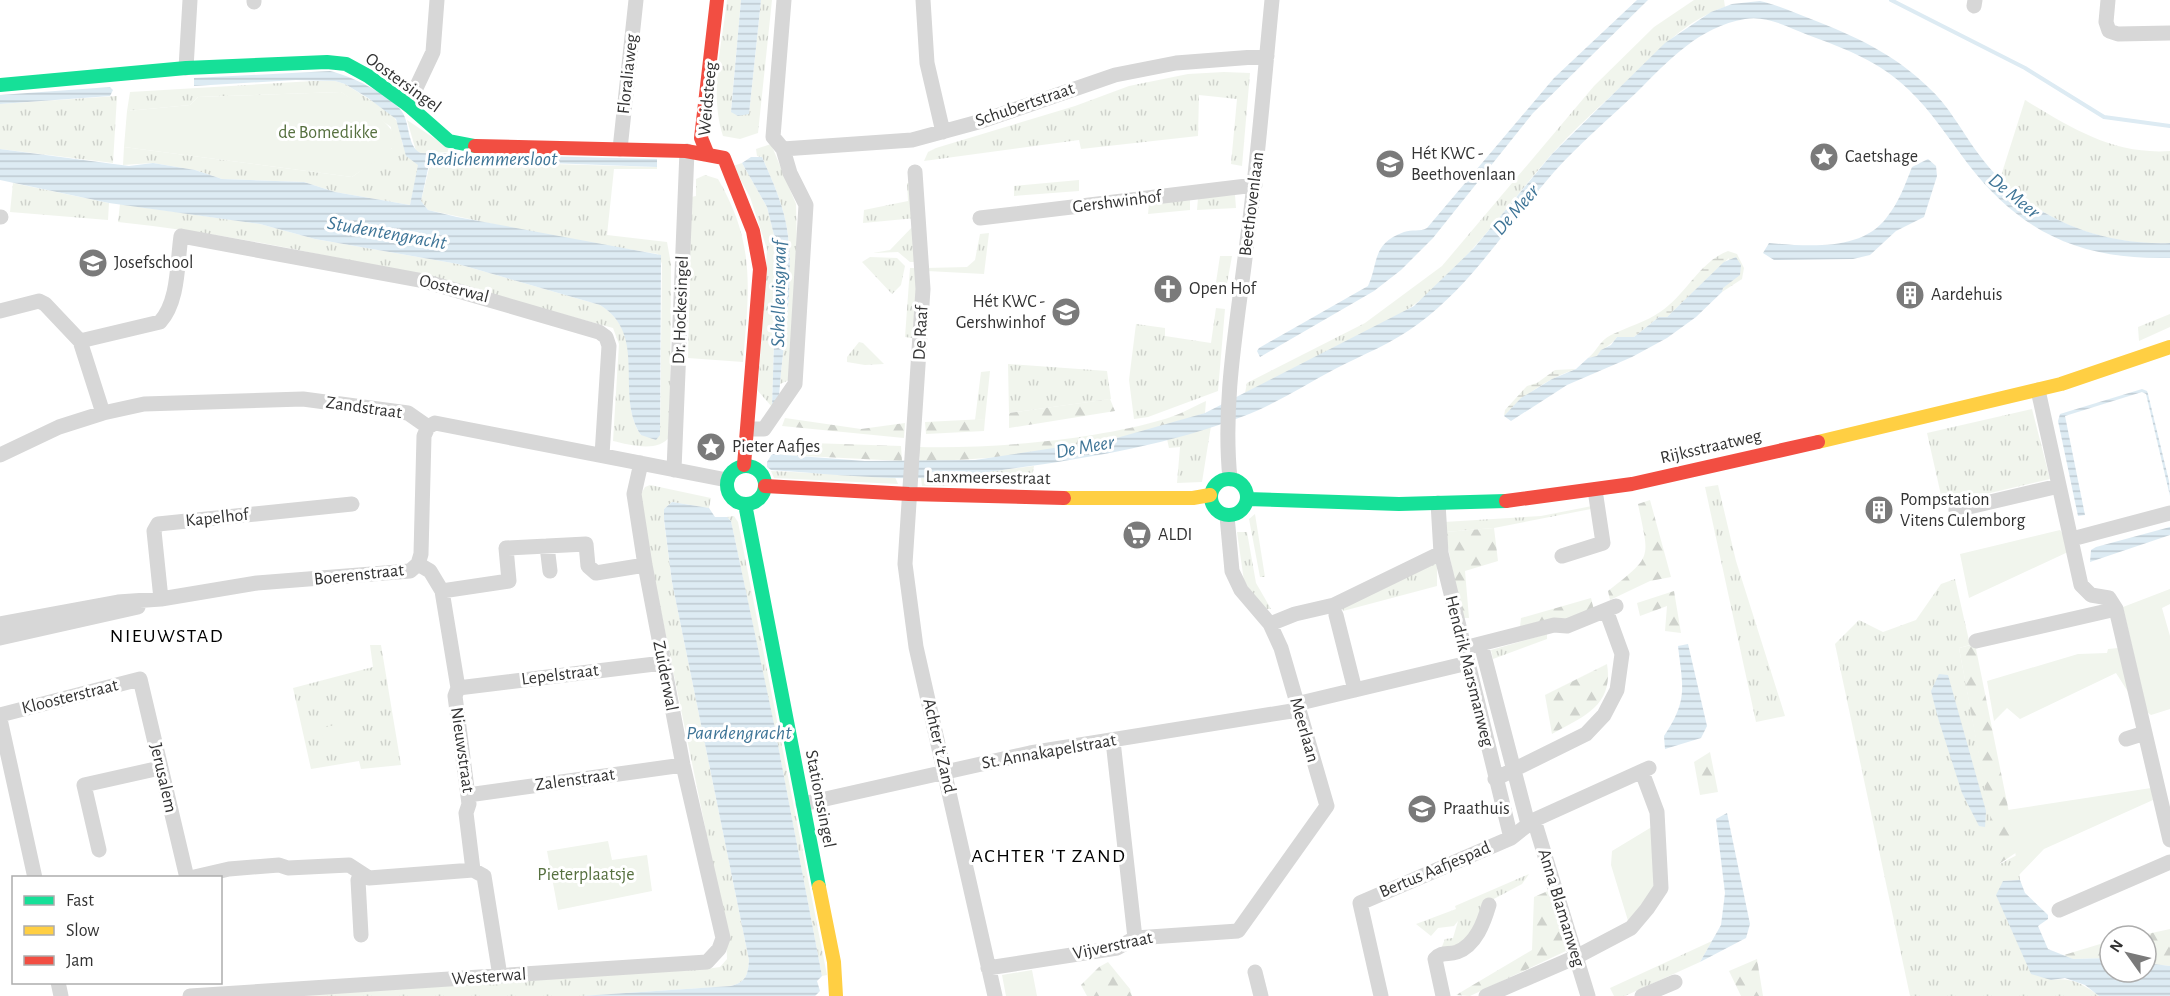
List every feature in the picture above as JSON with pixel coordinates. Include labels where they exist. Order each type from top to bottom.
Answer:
[{"type":"street","points":[[186,68],[190,0]]},
{"type":"street","points":[[408,105],[434,52],[437,0]]},
{"type":"street","name":"Floraliaweg","points":[[620,149],[636,0]]},
{"type":"street","name":"Weidsteeg","points":[[717,0],[701,138],[708,155],[724,158],[753,231],[760,268],[744,465]]},
{"type":"street","points":[[748,429],[764,429],[795,384],[806,205],[790,173],[783,149],[773,137],[784,0]]},
{"type":"street","points":[[923,0],[927,63],[943,132]]},
{"type":"street","name":"Beethovenlaan","points":[[1230,479],[1228,426],[1230,395],[1255,185],[1272,0]]},
{"type":"street","points":[[2108,0],[2106,22],[2109,31],[2118,34],[2170,33]]},
{"type":"street","name":"Schubertstraat","points":[[783,149],[895,142],[943,132],[1115,75],[1176,63],[1267,56]]},
{"type":"street","name":"Oostersingel","points":[[0,84],[186,68],[309,62],[346,64],[368,76],[408,105],[449,141],[472,146],[687,151],[708,155]]},
{"type":"street","name":"Dr. Hockesingel","points":[[674,470],[687,151]]},
{"type":"street","name":"De Raaf","points":[[909,494],[921,342],[923,265],[915,172]]},
{"type":"street","name":"Gershwinhof","points":[[980,218],[1255,185]]},
{"type":"street","name":"Oosterwal","points":[[80,341],[160,322],[168,314],[181,236],[424,281],[599,332],[606,337],[609,346],[602,455]]},
{"type":"street","points":[[0,311],[39,301],[45,304],[80,341],[104,412]]},
{"type":"street","name":"Rijksstraatweg","points":[[1247,499],[1438,503],[1517,500],[1595,490],[2038,390],[2109,371],[2170,347]]},
{"type":"street","points":[[2038,390],[2084,590],[2091,595],[2109,598],[2115,609],[2168,821],[2170,840]]},
{"type":"street","name":"Zandstraat","points":[[0,455],[59,427],[104,412],[144,404],[303,399],[408,413],[428,427],[435,423],[727,480]]},
{"type":"street","name":"Boerenstraat","points":[[0,624],[118,602],[161,599],[257,583],[410,571],[418,564],[422,554],[424,436],[428,427]]},
{"type":"street","name":"Zuiderwal","points":[[641,463],[634,494],[645,565],[682,765],[723,938],[714,956]]},
{"type":"street","points":[[744,465],[758,469],[764,477],[765,486],[760,498],[745,504],[730,496],[727,480],[735,469],[744,465]]},
{"type":"street","points":[[1230,479],[1243,486],[1247,499],[1244,508],[1237,514],[1227,516],[1218,513],[1212,505],[1210,495],[1220,481],[1230,479]]},
{"type":"street","name":"Lanxmeersestraat","points":[[765,486],[909,494],[1100,499],[1193,498],[1210,495]]},
{"type":"street","points":[[1956,510],[2060,486]]},
{"type":"street","points":[[1562,556],[1603,543],[1595,490]]},
{"type":"street","name":"Achter 't Zand","points":[[909,494],[905,564],[916,646],[995,996]]},
{"type":"street","name":"Hendrik Marsmanweg","points":[[1438,503],[1441,553],[1511,838]]},
{"type":"street","name":"Kapelhof","points":[[161,599],[154,531],[158,524],[352,504]]},
{"type":"street","name":"Stationssingel","points":[[745,504],[834,962],[836,996]]},
{"type":"street","points":[[2072,539],[2170,513]]},
{"type":"street","name":"Meerlaan","points":[[1227,516],[1232,571],[1241,590],[1270,624],[1281,648],[1327,806],[1238,931]]},
{"type":"street","points":[[442,591],[509,581],[506,548],[586,544],[588,566],[596,573],[645,565]]},
{"type":"street","points":[[547,546],[550,571]]},
{"type":"street","points":[[1270,624],[1295,614],[1334,605],[1441,553]]},
{"type":"street","name":"Nieuwstraat","points":[[418,564],[430,571],[442,591],[458,688],[455,696],[469,804],[466,813],[473,870],[484,876],[500,976]]},
{"type":"street","name":"Boerenstraat","points":[[0,638],[69,621],[121,612],[161,599]]},
{"type":"street","name":"St. Annakapelstraat","points":[[803,804],[1030,753],[1113,741],[1297,707],[1466,656],[1481,644],[1554,625],[1567,626],[1611,608],[1622,654],[1617,690],[1604,715],[1586,734],[1515,769]]},
{"type":"street","points":[[1976,641],[2115,609]]},
{"type":"street","points":[[1336,615],[1355,690]]},
{"type":"street","name":"Hendrik Marsmanweg","points":[[1481,644],[1531,822]]},
{"type":"street","name":"Lepelstraat","points":[[458,688],[663,663]]},
{"type":"street","name":"Kloosterstraat","points":[[0,719],[141,679]]},
{"type":"street","name":"Jerusalem","points":[[141,679],[160,768],[188,876]]},
{"type":"street","points":[[0,719],[35,876]]},
{"type":"street","points":[[2126,739],[2145,733]]},
{"type":"street","points":[[1113,741],[1135,938]]},
{"type":"street","name":"Zalenstraat","points":[[468,795],[682,765]]},
{"type":"street","points":[[99,850],[84,785],[160,768]]},
{"type":"street","points":[[1495,779],[1515,769]]},
{"type":"street","name":"Bertus Aafjespad","points":[[1381,996],[1360,903],[1511,838],[1531,822],[1646,770],[1657,812],[1661,888],[1631,928],[1576,957]]},
{"type":"street","name":"Anna Blamanweg","points":[[1531,822],[1588,996]]},
{"type":"street","points":[[2059,910],[2170,862]]},
{"type":"street","points":[[198,876],[229,869],[279,865],[288,868],[348,865],[369,878],[473,870]]},
{"type":"street","points":[[361,874],[358,880],[361,935]]},
{"type":"street","points":[[1443,996],[1435,959],[1440,954],[1456,952],[1473,940],[1484,922],[1489,905]]},
{"type":"street","name":"Vijverstraat","points":[[988,968],[1117,948],[1135,938],[1238,931]]},
{"type":"street","name":"Westerwal","points":[[190,996],[707,962],[714,956]]},
{"type":"street","points":[[1486,996],[1576,957]]},
{"type":"street","points":[[1255,972],[1261,996]]},
{"type":"street","points":[[1641,996],[1676,982]]},
{"type":"green space","points":[[727,0],[741,0],[731,111],[749,114],[761,0],[772,0],[758,133],[740,139],[723,136],[717,103],[718,68]]},
{"type":"green space","points":[[1694,0],[1724,0],[1725,7],[1698,19],[1674,36],[1579,126],[1550,156],[1454,269],[1420,301],[1373,331],[1245,393],[1247,383],[1365,323],[1442,266],[1594,86],[1654,27]]},
{"type":"green space","points":[[1250,73],[1242,166],[1231,164],[1237,99],[1199,95],[1198,136],[1081,149],[1079,140],[924,161],[928,152],[936,148],[1075,106],[1129,86],[1188,74]]},
{"type":"green space","points":[[335,81],[345,84],[391,113],[398,123],[403,146],[419,165],[410,205],[335,192],[304,182],[222,179],[195,170],[153,163],[123,165],[124,147],[352,177],[392,148],[391,127],[341,92],[198,97],[190,105],[127,111],[130,92]]},
{"type":"green space","name":"de Bomedikke","points":[[341,92],[378,116],[393,133],[395,141],[387,153],[352,177],[124,147],[127,111],[190,105],[198,97]]},
{"type":"green space","points":[[117,96],[113,163],[0,149],[0,104]]},
{"type":"green space","points":[[2025,100],[2094,138],[2130,149],[2170,151],[2170,243],[2123,240],[2078,229],[2037,208],[2000,179]]},
{"type":"green space","points":[[407,120],[455,152],[421,153],[416,151]]},
{"type":"green space","points":[[771,144],[796,204],[797,250],[789,380],[780,384],[789,291],[790,254],[784,215],[778,195],[762,157],[757,156],[756,149]]},
{"type":"green space","points":[[431,160],[657,167],[657,169],[614,169],[607,235],[667,242],[671,264],[670,436],[665,441],[659,445],[644,446],[613,441],[619,344],[613,328],[368,265],[244,240],[118,222],[120,204],[260,224],[315,239],[458,264],[600,305],[615,318],[624,333],[630,367],[630,403],[641,435],[660,434],[662,264],[658,254],[548,236],[428,210],[421,201]]},
{"type":"green space","points":[[742,163],[767,207],[777,247],[772,407],[758,391],[767,249],[750,197],[733,166]]},
{"type":"green space","points":[[705,175],[718,179],[739,225],[744,246],[748,290],[743,362],[688,358],[691,197],[696,196],[696,179]]},
{"type":"green space","points":[[1079,180],[1079,191],[1014,196],[1014,186]]},
{"type":"green space","points":[[13,183],[109,203],[108,220],[10,212]]},
{"type":"green space","points":[[907,183],[912,183],[916,218],[863,223],[864,210],[908,201]]},
{"type":"green space","points":[[1235,195],[1236,208],[1197,210],[1198,198]]},
{"type":"green space","points":[[1190,200],[1190,210],[1148,214],[1149,204]]},
{"type":"green space","points":[[916,223],[920,262],[910,262],[898,252],[873,253],[890,250]]},
{"type":"green space","points":[[989,233],[984,274],[927,271],[926,268],[967,267],[975,260],[980,234]]},
{"type":"green space","points":[[1728,251],[1737,254],[1744,268],[1742,279],[1722,292],[1729,258],[1667,317],[1659,317],[1634,337],[1617,337],[1597,356],[1588,358],[1607,337],[1660,312],[1678,297],[1709,263]]},
{"type":"green space","points":[[1220,256],[1232,256],[1226,289],[1215,289]]},
{"type":"green space","points":[[870,257],[897,258],[905,266],[901,285],[892,294],[862,262]]},
{"type":"green space","points":[[910,268],[920,268],[918,339],[905,337]]},
{"type":"green space","points":[[1216,308],[1225,309],[1218,391],[1148,417],[1134,419],[1129,380],[1136,324],[1165,328],[1165,336],[1211,343]]},
{"type":"green space","points":[[2170,314],[2170,327],[2139,341],[2138,327]]},
{"type":"green space","points":[[859,342],[863,343],[884,364],[865,365],[847,362],[847,357]]},
{"type":"green space","points":[[1008,364],[1107,371],[1111,399],[1009,413]]},
{"type":"green space","points":[[1576,369],[1537,388],[1504,416],[1505,410],[1527,386],[1537,383],[1555,370]]},
{"type":"green space","points":[[990,371],[985,419],[975,420],[981,372]]},
{"type":"green space","points":[[1110,399],[1115,411],[1009,428],[1009,413]]},
{"type":"green space","points":[[1206,401],[1205,413],[1101,442],[992,458],[920,461],[919,447],[1010,445],[1107,433],[1165,419]]},
{"type":"green space","points":[[2032,409],[2050,479],[1943,504],[1927,433]]},
{"type":"green space","points":[[785,418],[861,429],[905,423],[904,438],[782,426]]},
{"type":"green space","points":[[985,419],[984,431],[926,434],[925,422]]},
{"type":"green space","points":[[1211,426],[1202,482],[1177,483],[1180,447],[1169,448],[1167,439]]},
{"type":"green space","points":[[780,442],[901,446],[902,461],[785,455]]},
{"type":"green space","points":[[1034,466],[1031,484],[922,486],[921,478],[957,476]]},
{"type":"green space","points":[[771,471],[895,477],[898,484],[774,478]]},
{"type":"green space","points":[[650,485],[711,498],[709,508],[672,502],[664,509],[664,520],[672,582],[749,960],[745,977],[731,986],[581,996],[290,996],[706,969],[720,967],[727,959],[726,929],[640,509],[640,496],[645,487]]},
{"type":"green space","points":[[1718,485],[1736,561],[1785,716],[1756,722],[1705,487]]},
{"type":"green space","points":[[1650,500],[1671,577],[1650,581],[1610,600],[1608,591],[1634,570],[1644,555],[1644,536],[1638,504]]},
{"type":"green space","points":[[1592,506],[1591,509],[1494,528],[1445,532],[1444,522],[1541,516]]},
{"type":"green space","points":[[1255,514],[1265,577],[1260,577],[1249,519]]},
{"type":"green space","points":[[734,516],[738,522],[827,975],[822,976],[780,756],[731,521],[727,517]]},
{"type":"green space","points":[[1494,528],[1498,561],[1465,571],[1469,618],[1462,618],[1445,532]]},
{"type":"green space","points":[[2060,530],[2068,541],[2068,552],[1969,598],[1960,554]]},
{"type":"green space","points":[[1237,532],[1247,532],[1256,583],[1271,609],[1263,609],[1244,581]]},
{"type":"green space","points":[[1437,563],[1437,586],[1343,611],[1342,606]]},
{"type":"green space","points":[[1955,579],[1970,645],[1959,648],[2000,864],[2017,855],[2020,880],[2003,881],[2051,980],[2076,982],[2099,996],[1910,996],[1835,644],[1859,620],[1883,632],[1916,620],[1941,584]]},
{"type":"green space","points":[[2170,589],[2170,604],[2162,608],[2170,636],[2170,709],[2151,715],[2147,712],[2123,607]]},
{"type":"green space","points":[[1674,591],[1681,633],[1665,631],[1667,606],[1640,616],[1637,603]]},
{"type":"green space","points":[[1591,598],[1594,610],[1564,621],[1520,627],[1521,618]]},
{"type":"green space","points":[[1547,634],[1547,639],[1493,659],[1491,650]]},
{"type":"green space","points":[[1975,644],[2017,852],[1999,864],[1959,648]]},
{"type":"green space","points":[[370,645],[381,645],[401,765],[361,769],[359,761],[311,769],[293,688],[373,667]]},
{"type":"green space","points":[[2118,648],[2132,698],[2116,673],[2020,719],[2007,708],[1994,721],[1987,681],[2078,654],[2107,653],[2108,649]]},
{"type":"green space","points":[[1607,664],[1606,690],[1601,700],[1575,722],[1552,734],[1545,695]]},
{"type":"green space","points":[[354,721],[358,739],[325,746],[321,728]]},
{"type":"green space","points":[[1710,752],[1718,792],[1700,795],[1694,762]]},
{"type":"green space","points":[[2151,788],[2153,800],[2044,849],[2019,875],[2008,810]]},
{"type":"green space","points":[[1655,825],[1655,887],[1629,924],[1611,865],[1612,851]]},
{"type":"green space","name":"Pieterplaatsje","points":[[608,841],[612,860],[647,855],[652,891],[558,910],[547,851]]},
{"type":"green space","points":[[1529,874],[1522,884],[1490,901],[1481,922],[1461,945],[1441,949],[1445,939],[1453,938],[1458,921],[1454,926],[1438,928],[1431,936],[1416,924],[1456,909],[1455,906]]},
{"type":"green space","points":[[1550,890],[1566,951],[1470,996],[1456,995],[1532,950],[1534,897]]},
{"type":"green space","points":[[2170,929],[2170,966],[2158,964],[2158,932]]},
{"type":"green space","points":[[1712,941],[1700,962],[1625,996],[1614,996],[1610,988]]},
{"type":"green space","points":[[2098,945],[2098,958],[2072,959],[2064,955]]},
{"type":"green space","points":[[1757,959],[1763,996],[1741,996],[1729,971]]},
{"type":"green space","points":[[1108,962],[1130,989],[1132,996],[1087,996],[1081,985],[1099,967]]},
{"type":"green space","points":[[1032,970],[1037,996],[1006,996],[1002,975]]},
{"type":"water","points":[[741,0],[761,0],[749,114],[738,116],[731,112]]},
{"type":"water","points":[[1637,0],[1648,0],[1533,113],[1433,238],[1401,270],[1374,291],[1260,357],[1257,351],[1259,348],[1368,286],[1378,255],[1386,242],[1404,232],[1427,228],[1554,78]]},
{"type":"water","name":"De Meer","points":[[1760,1],[1843,32],[1888,55],[1902,65],[1942,102],[1995,174],[2015,193],[2038,209],[2062,222],[2115,239],[2170,243],[2170,258],[2109,254],[2082,248],[2032,225],[1989,188],[1925,107],[1886,71],[1848,51],[1785,25],[1769,20],[1745,19],[1728,23],[1699,37],[1661,68],[1564,161],[1473,272],[1438,308],[1388,343],[1256,411],[1210,428],[1139,447],[1067,461],[958,476],[865,477],[771,470],[767,467],[772,454],[865,461],[975,460],[1113,439],[1205,413],[1414,306],[1474,248],[1552,154],[1665,43],[1711,12],[1732,4]]},
{"type":"water","points":[[330,71],[368,86],[394,103],[406,120],[413,145],[421,153],[657,159],[657,167],[436,159],[429,164],[421,201],[428,210],[457,217],[661,255],[660,435],[656,440],[641,435],[633,419],[629,366],[623,332],[615,318],[600,305],[458,264],[315,239],[260,224],[109,203],[0,180],[0,149],[129,166],[153,163],[195,170],[222,179],[304,182],[335,192],[410,205],[418,165],[406,156],[396,119],[345,84],[335,81],[296,80],[194,86],[194,78]]},
{"type":"water","points":[[110,87],[113,90],[110,96],[0,104],[0,95]]},
{"type":"water","name":"Schellevisgraaf","points":[[751,157],[762,157],[774,186],[784,215],[790,254],[789,291],[779,397],[772,407],[777,247],[767,207],[742,163]]},
{"type":"water","points":[[1928,159],[1936,166],[1937,176],[1924,217],[1896,231],[1870,255],[1853,259],[1774,260],[1763,253],[1769,243],[1832,244],[1863,236],[1887,217],[1912,167]]},
{"type":"water","points":[[1736,257],[1741,265],[1740,275],[1723,288],[1722,292],[1696,317],[1667,338],[1632,357],[1567,385],[1511,421],[1504,416],[1521,398],[1552,379],[1576,369],[1588,358],[1597,356],[1617,337],[1634,337],[1659,317],[1667,317],[1724,262]]},
{"type":"water","points":[[2142,389],[2148,394],[2169,481],[2170,496],[2146,394],[2142,392],[2065,416],[2085,515],[2078,516],[2058,421],[2060,414]]},
{"type":"water","name":"Paardengracht","points":[[672,502],[709,508],[715,517],[727,517],[731,521],[774,724],[822,976],[817,981],[820,991],[815,996],[581,996],[731,986],[743,980],[748,970],[749,960],[672,582],[664,509]]},
{"type":"water","points":[[2170,527],[2170,535],[2090,562],[2091,550],[2096,547]]},
{"type":"water","points":[[1688,644],[1707,726],[1701,738],[1665,749],[1664,736],[1677,713],[1682,693],[1678,646]]},
{"type":"water","points":[[1939,674],[1948,675],[1986,811],[1985,827],[1979,826],[1962,793],[1938,718],[1931,691]]},
{"type":"water","points":[[1727,813],[1750,924],[1746,938],[1700,962],[1721,925],[1725,893],[1716,819]]},
{"type":"water","points":[[2020,880],[2025,893],[2048,915],[2048,919],[2038,926],[2048,949],[2073,959],[2098,958],[2098,984],[2158,984],[2158,964],[2170,966],[2170,996],[2099,996],[2085,985],[2065,978],[2051,980],[2031,974],[1996,895],[2003,881]]},
{"type":"waterway","points":[[1891,0],[2025,68],[2104,117],[2170,126]]},
{"type":"traffic: fast","points":[[0,85],[186,68],[327,62],[346,64],[368,76],[408,105],[449,141],[475,146]]},
{"type":"traffic: fast","points":[[746,466],[760,471],[765,485],[760,499],[746,504],[732,499],[727,485],[732,471],[746,466]]},
{"type":"traffic: fast","points":[[1229,479],[1242,484],[1247,497],[1242,510],[1229,515],[1216,510],[1211,497],[1216,484],[1229,479]]},
{"type":"traffic: fast","points":[[1247,499],[1399,504],[1506,501]]},
{"type":"traffic: fast","points":[[745,504],[819,887]]},
{"type":"traffic: slow","points":[[1818,442],[2061,384],[2170,347]]},
{"type":"traffic: slow","points":[[1064,498],[1193,498],[1210,495]]},
{"type":"traffic: slow","points":[[819,887],[834,962],[836,996]]},
{"type":"traffic: jam","points":[[717,0],[701,138],[708,155],[724,158],[753,231],[760,269],[744,465]]},
{"type":"traffic: jam","points":[[475,146],[686,151],[708,155]]},
{"type":"traffic: jam","points":[[1506,501],[1632,484],[1818,442]]},
{"type":"traffic: jam","points":[[765,486],[909,494],[1064,498]]},
{"type":"place","name":"Caetshage","points":[[1824,157]]},
{"type":"place","name":"Hét KWC - Beethovenlaan","points":[[1390,164]]},
{"type":"place","name":"Josefschool","points":[[93,263]]},
{"type":"place","name":"Open Hof","points":[[1168,289]]},
{"type":"place","name":"Aardehuis","points":[[1910,295]]},
{"type":"place","name":"Hét KWC - Gershwinhof","points":[[1066,312]]},
{"type":"place","name":"Pieter Aafjes","points":[[711,447]]},
{"type":"place","name":"Pompstation Vitens Culemborg","points":[[1879,510]]},
{"type":"place","name":"ALDI","points":[[1137,535]]},
{"type":"place","name":"Praathuis","points":[[1422,809]]},
{"type":"district","name":"NIEUWSTAD","points":[[167,636]]},
{"type":"district","name":"ACHTER 'T ZAND","points":[[1049,856]]},
{"type":"water label","name":"Redichemmersloot","points":[[492,159]]},
{"type":"water label","name":"Studentengracht","points":[[387,233]]}]
